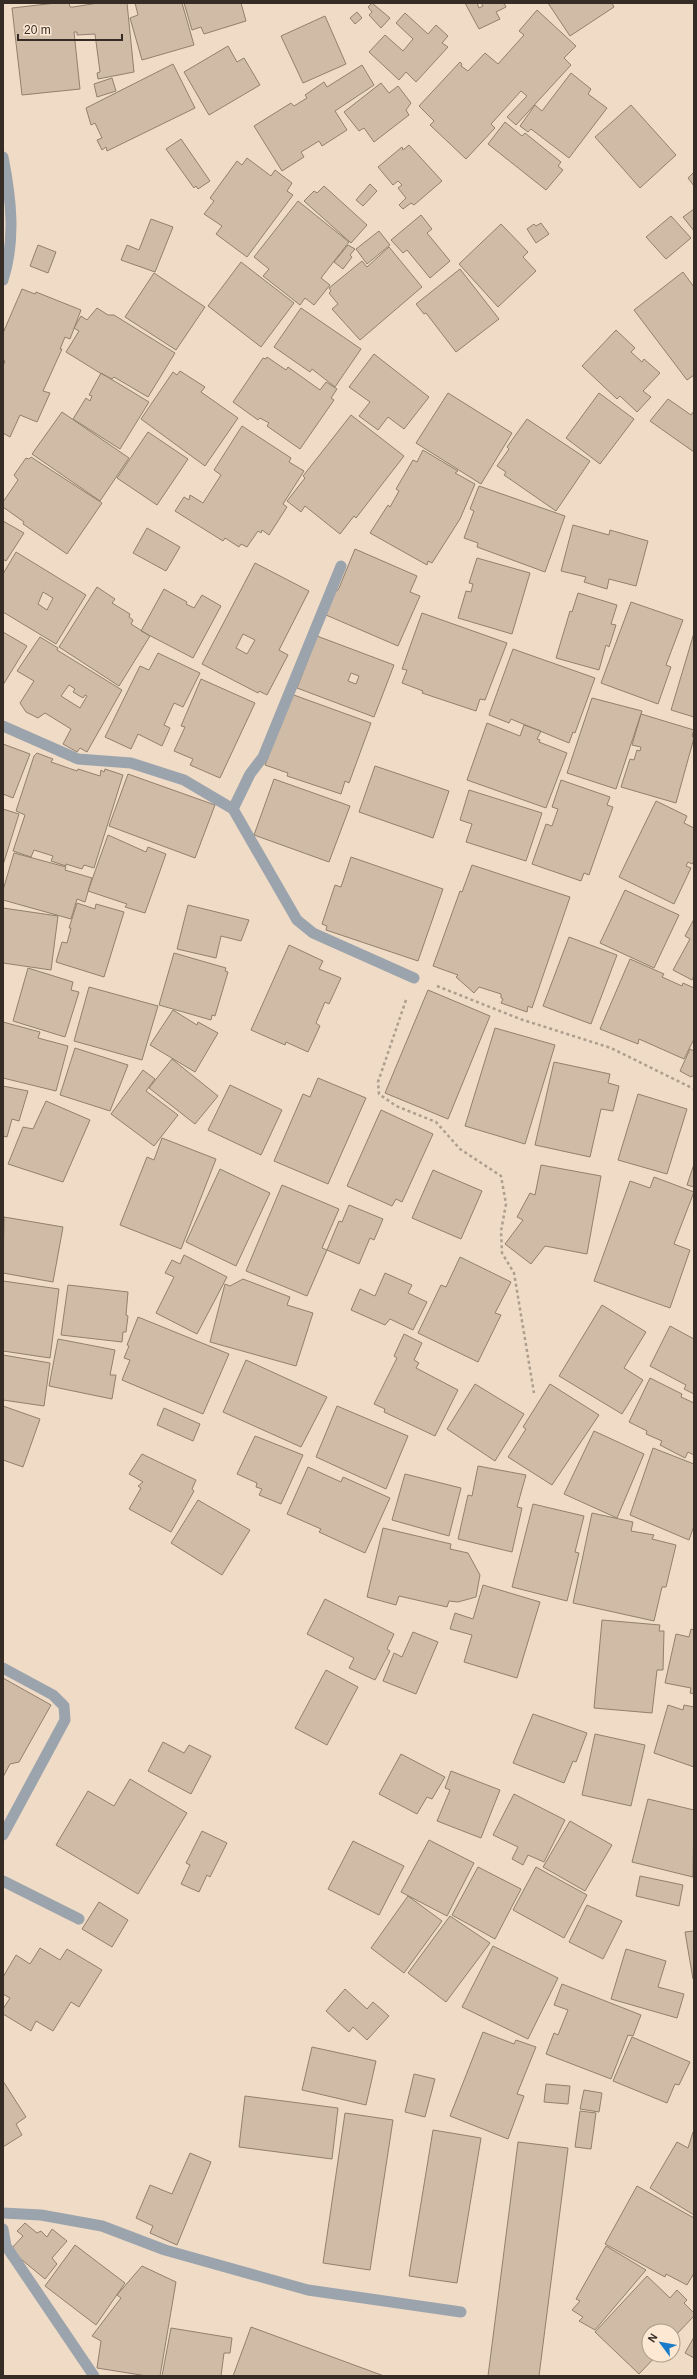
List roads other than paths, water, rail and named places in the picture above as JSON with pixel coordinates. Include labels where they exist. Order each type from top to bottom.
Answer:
[{"type":"street","points":[[3,157],[11,198],[9,261],[3,280]]},
{"type":"street","points":[[233,808],[250,774],[262,757],[341,566]]},
{"type":"street","points":[[3,726],[78,759],[131,763],[184,780],[233,808],[298,920],[313,934],[414,978]]},
{"type":"street","points":[[3,1668],[53,1695],[64,1706],[65,1720],[3,1835]]},
{"type":"street","points":[[3,1881],[79,1919]]},
{"type":"street","points":[[3,2213],[41,2215],[102,2226],[165,2250],[308,2290],[461,2312]]},
{"type":"street","points":[[3,2229],[6,2246],[94,2376]]}]
